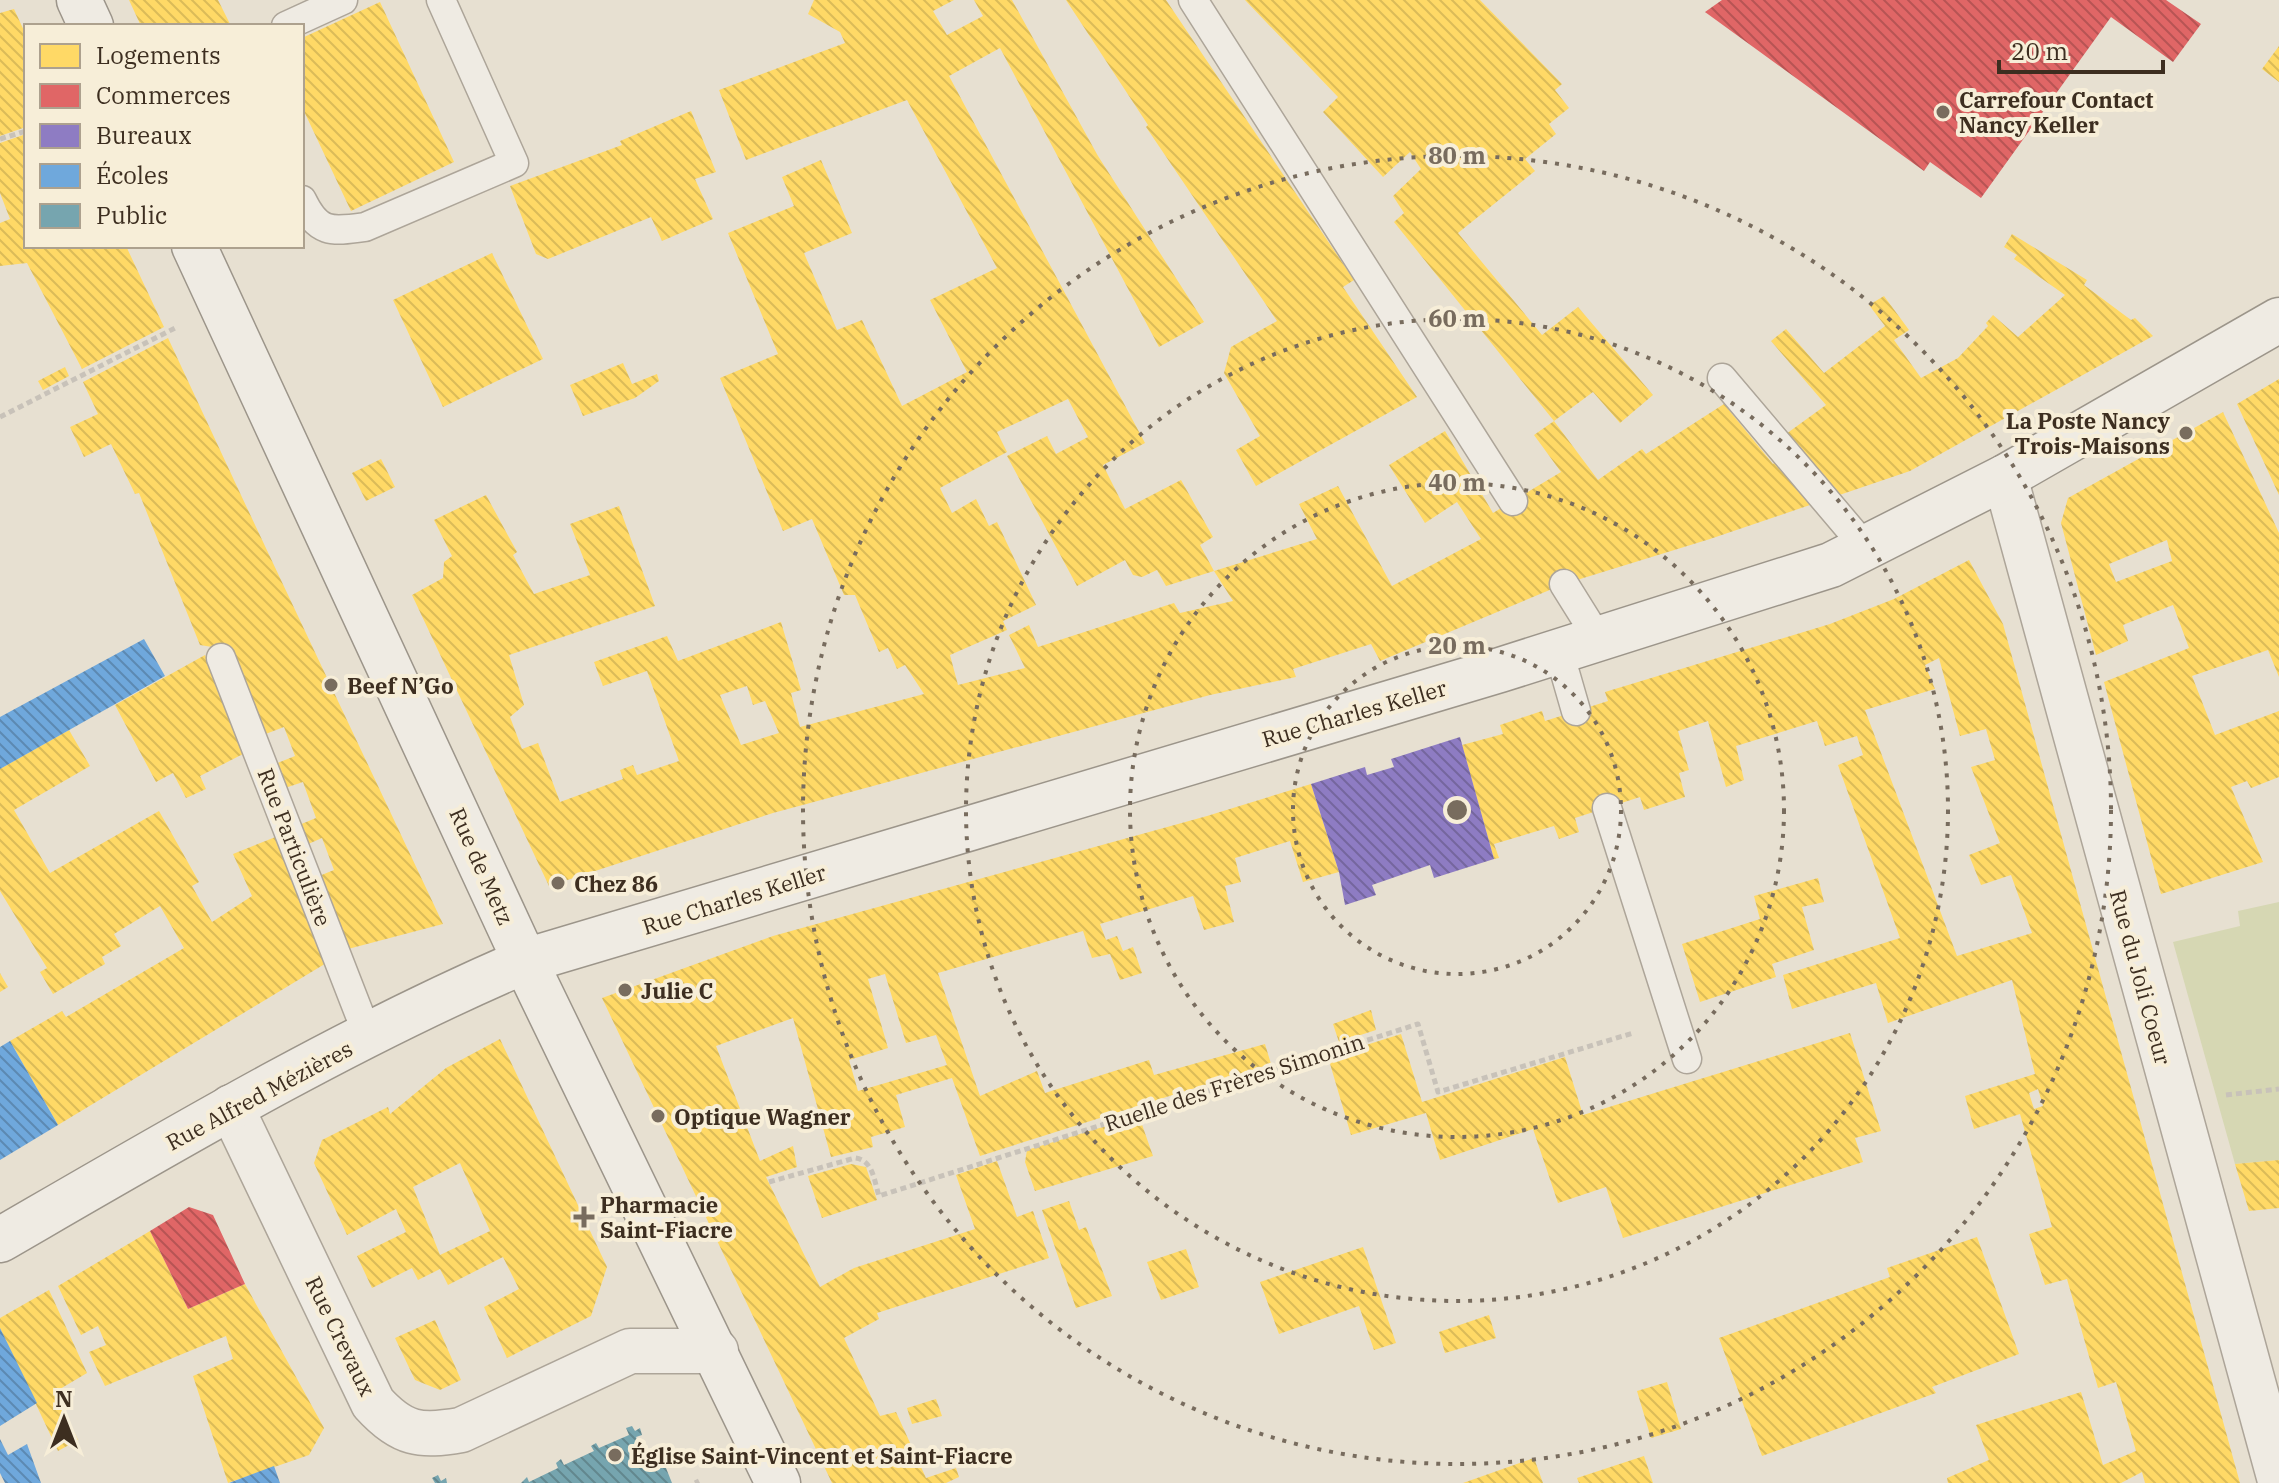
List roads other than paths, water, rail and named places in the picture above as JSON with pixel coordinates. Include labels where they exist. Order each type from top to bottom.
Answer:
[{"type":"main road","points":[[79,0],[90,24]]},
{"type":"main road","name":"Rue de Metz","points":[[195,248],[525,961],[778,1483]]},
{"type":"main road","name":"Rue Charles Keller","points":[[525,961],[1579,646],[1808,573],[1866,548],[2005,477],[2279,320]]},
{"type":"main road","name":"Rue du Joli Coeur","points":[[2005,477],[2279,1477]]},
{"type":"main road","name":"Rue Alfred Mézières","points":[[0,1240],[231,1107],[461,988],[525,961]]},
{"type":"main road","name":"Rue Crevaux","points":[[231,1107],[373,1403],[389,1421],[410,1432],[433,1435],[461,1430],[630,1351],[716,1351]]},
{"type":"lane","points":[[290,24],[343,0]]},
{"type":"lane","points":[[304,204],[312,220],[322,227],[340,231],[365,227],[514,163],[441,0]]},
{"type":"lane","points":[[1193,0],[1513,501]]},
{"type":"lane","points":[[1722,378],[1866,548]]},
{"type":"lane","points":[[1564,584],[1579,646],[1576,711]]},
{"type":"lane","name":"Rue Particulière","points":[[221,658],[368,1036]]},
{"type":"lane","points":[[1607,808],[1687,1059]]},
{"type":"place","name":"Carrefour Contact Nancy Keller","points":[[1943,112]]},
{"type":"place","name":"La Poste Nancy Trois-Maisons","points":[[2186,433]]},
{"type":"place","name":"Beef N’Go","points":[[331,685]]},
{"type":"place","name":"Chez 86","points":[[558,883]]},
{"type":"place","name":"Julie C","points":[[625,990]]},
{"type":"place","name":"Optique Wagner","points":[[658,1116]]},
{"type":"place","name":"Pharmacie Saint-Fiacre","points":[[584,1217]]},
{"type":"place","name":"Église Saint-Vincent et Saint-Fiacre","points":[[615,1455]]}]
